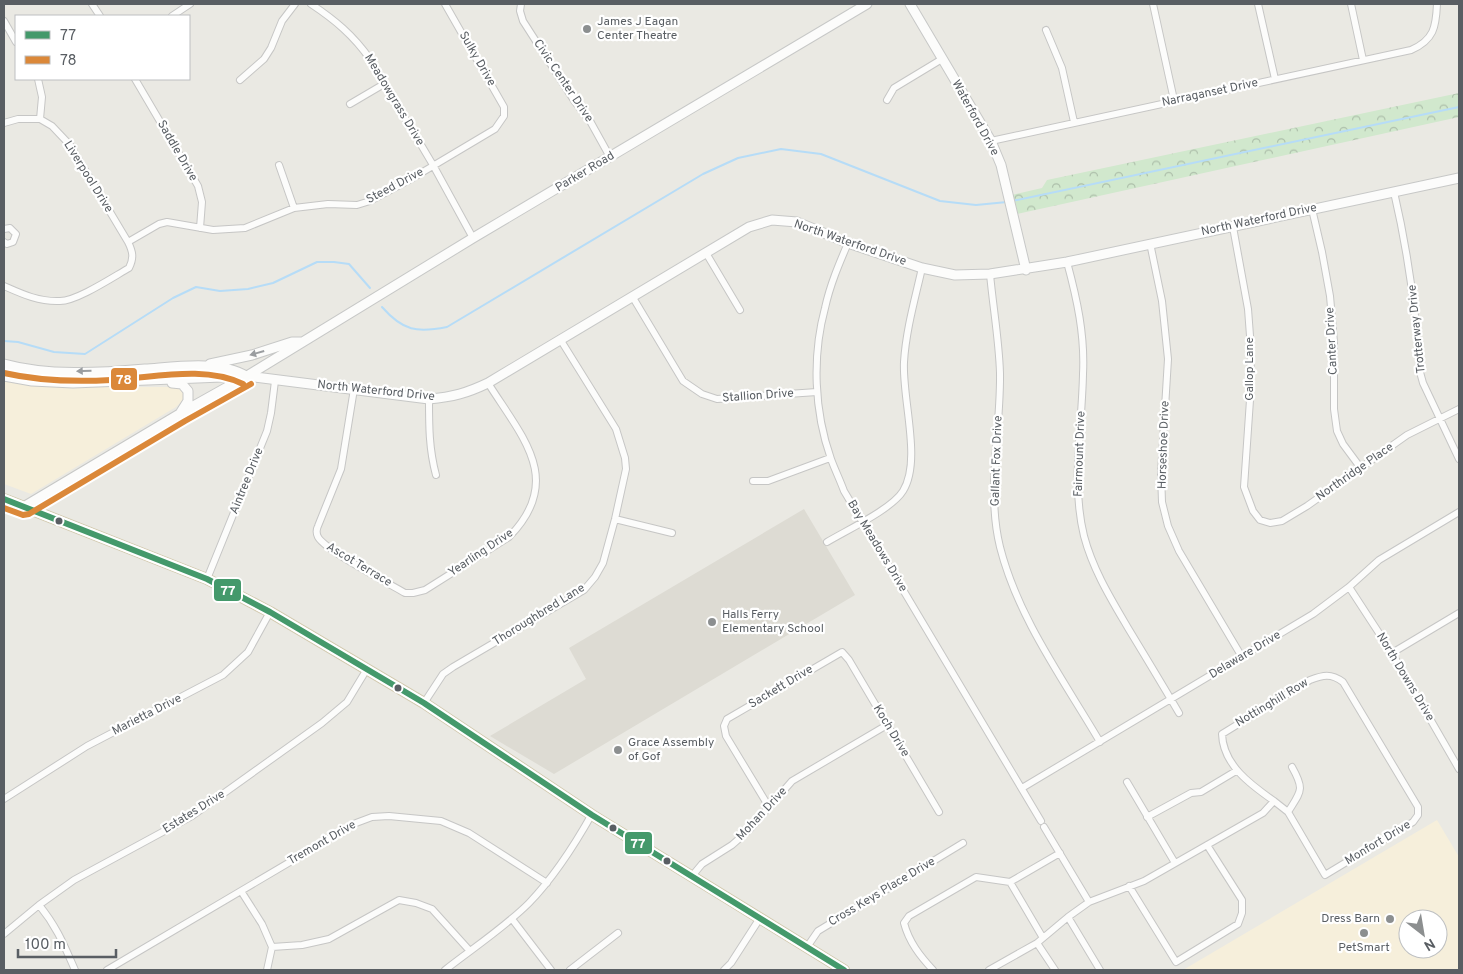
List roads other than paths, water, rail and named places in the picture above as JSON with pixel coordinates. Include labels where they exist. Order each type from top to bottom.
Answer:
[{"type":"main road","points":[[4,499],[207,579],[270,612],[424,704],[592,814],[844,970]]},
{"type":"street","points":[[92,4],[99,15]]},
{"type":"street","points":[[174,15],[190,4]]},
{"type":"street","points":[[240,80],[264,60],[282,21],[294,4]]},
{"type":"street","name":"Meadowgrass Drive","points":[[311,4],[337,21],[360,45],[433,166],[473,238]]},
{"type":"street","name":"Sulky Drive","points":[[445,4],[504,106],[504,116]]},
{"type":"street","name":"Civic Center Drive","points":[[521,4],[520,11],[523,21],[574,102],[590,121],[610,157]]},
{"type":"street","name":"Parker Road","points":[[4,376],[52,382],[134,381],[247,376],[473,238],[867,4]]},
{"type":"street","name":"Waterford Drive","points":[[910,4],[991,141],[1001,165],[1026,270]]},
{"type":"street","points":[[1153,4],[1174,100]]},
{"type":"street","points":[[1258,4],[1275,79]]},
{"type":"street","points":[[1352,4],[1363,60]]},
{"type":"street","name":"Narraganset Drive","points":[[991,141],[1411,50],[1427,40],[1436,25],[1437,4]]},
{"type":"street","points":[[4,21],[15,40]]},
{"type":"street","points":[[1046,30],[1062,68],[1074,122]]},
{"type":"street","points":[[887,100],[894,88],[942,59]]},
{"type":"street","points":[[4,123],[18,119],[40,119],[42,98],[38,80]]},
{"type":"street","name":"Saddle Drive","points":[[137,80],[198,186],[202,202],[200,228]]},
{"type":"street","points":[[350,104],[384,84]]},
{"type":"street","name":"Steed Drive","points":[[128,242],[159,224],[168,222],[213,230],[245,228],[294,208],[328,204],[357,205],[370,201],[496,129],[504,116]]},
{"type":"street","name":"Liverpool Drive","points":[[40,119],[52,126],[70,145],[128,242]]},
{"type":"street","points":[[280,165],[294,208]]},
{"type":"street","name":"North Waterford Drive","points":[[247,376],[429,399],[451,397],[469,392],[488,383],[749,227],[772,220],[797,222],[848,243],[922,268],[955,275],[990,274],[1026,270],[1067,262],[1459,178]]},
{"type":"street","name":"Trotterway Drive","points":[[1394,192],[1406,242],[1413,290],[1420,372],[1423,384],[1459,459]]},
{"type":"street","name":"Canter Drive","points":[[1312,209],[1330,296],[1334,342],[1334,409],[1337,431],[1343,444],[1360,468]]},
{"type":"street","name":"Gallop Lane","points":[[1232,227],[1248,309],[1251,350],[1250,400],[1244,487],[1253,512]]},
{"type":"street","points":[[4,230],[10,228],[16,234],[13,242],[7,244],[4,242]]},
{"type":"street","points":[[4,286],[32,298],[60,302],[72,299],[129,268],[134,259],[128,242]]},
{"type":"street","name":"Bay Meadows Drive","points":[[848,243],[824,308],[816,364],[817,392],[830,458],[844,491],[1089,902]]},
{"type":"street","name":"Horseshoe Drive","points":[[1150,243],[1162,301],[1168,359],[1160,473],[1162,502],[1168,526],[1179,551],[1242,657]]},
{"type":"street","points":[[706,253],[740,310]]},
{"type":"street","name":"Fairmount Drive","points":[[1067,262],[1078,304],[1082,332],[1084,373],[1077,462],[1078,501],[1084,536],[1095,568],[1109,596],[1178,712]]},
{"type":"street","points":[[828,542],[893,503],[903,490],[910,474],[912,457],[904,363],[907,332],[922,268]]},
{"type":"street","name":"Gallant Fox Drive","points":[[990,274],[1000,372],[994,503],[999,544],[1010,581],[1028,620],[1100,742]]},
{"type":"street","name":"Stallion Drive","points":[[632,296],[683,381],[702,394],[717,399],[817,392]]},
{"type":"street","name":"Thoroughbred Lane","points":[[424,704],[443,674],[584,590],[604,563],[616,519],[626,469],[622,445],[616,429],[560,339]]},
{"type":"street","name":"Parker Road","points":[[185,367],[252,355],[292,342],[304,342]]},
{"type":"street","points":[[271,362],[271,372],[275,380]]},
{"type":"street","name":"Parker Road","points":[[4,364],[39,371],[60,372],[185,367],[228,369],[238,371],[247,376]]},
{"type":"street","points":[[25,506],[180,413],[247,376]]},
{"type":"street","name":"Aintree Drive","points":[[207,579],[267,431],[272,413],[275,380]]},
{"type":"street","points":[[134,381],[182,384],[188,391],[188,401],[180,413]]},
{"type":"street","name":"Yearling Drive","points":[[405,592],[414,593],[425,590],[509,537],[530,512],[535,496],[536,483],[533,458],[524,440],[488,383]]},
{"type":"street","name":"Ascot Terrace","points":[[354,389],[341,468],[316,532],[322,542],[333,551],[405,592]]},
{"type":"street","points":[[429,399],[428,434],[431,458],[436,475]]},
{"type":"street","name":"Northridge Place","points":[[1253,512],[1260,520],[1270,523],[1282,521],[1307,506],[1407,435],[1459,409]]},
{"type":"street","points":[[754,482],[768,482],[830,458]]},
{"type":"street","name":"Delaware Drive","points":[[1022,788],[1313,614],[1349,587],[1380,560],[1459,512]]},
{"type":"street","points":[[616,519],[672,533]]},
{"type":"street","name":"North Downs Drive","points":[[1349,587],[1392,653],[1459,769]]},
{"type":"street","name":"Marietta Drive","points":[[4,799],[87,746],[223,675],[248,652],[270,612]]},
{"type":"street","points":[[1392,653],[1459,612]]},
{"type":"street","name":"Koch Drive","points":[[842,652],[849,660],[939,812]]},
{"type":"street","name":"Sackett Drive","points":[[769,807],[726,736],[724,726],[728,719],[842,652]]},
{"type":"street","name":"Estates Drive","points":[[4,934],[39,905],[74,880],[192,816],[314,729],[347,702],[367,669]]},
{"type":"street","name":"Nottinghill Row","points":[[1288,812],[1236,771],[1222,743],[1222,734],[1310,680],[1322,675],[1334,675]]},
{"type":"street","name":"Monfort Drive","points":[[1288,812],[1325,875],[1413,822],[1418,815],[1418,807],[1342,682],[1334,675]]},
{"type":"street","name":"Mohan Drive","points":[[692,876],[702,864],[732,846],[749,830],[792,781],[887,725]]},
{"type":"street","points":[[1288,812],[1301,792],[1300,781],[1292,767]]},
{"type":"street","points":[[1147,817],[1191,793],[1201,792],[1236,771]]},
{"type":"street","points":[[1127,782],[1175,863]]},
{"type":"street","points":[[989,970],[1040,940],[1089,902],[1144,881],[1263,813],[1274,801]]},
{"type":"street","points":[[445,970],[512,919],[547,884],[570,852],[592,814]]},
{"type":"street","name":"Tremont Drive","points":[[107,970],[356,822],[372,817],[389,816],[441,821],[469,833],[547,884]]},
{"type":"street","name":"Cross Keys Place Drive","points":[[807,947],[818,931],[964,843]]},
{"type":"street","points":[[1129,886],[1176,962],[1238,924],[1242,913],[1242,900],[1207,845]]},
{"type":"street","points":[[933,970],[918,955],[906,931],[904,923],[909,916],[976,877],[1010,882],[1060,853]]},
{"type":"street","points":[[1010,882],[1055,970]]},
{"type":"street","points":[[241,891],[262,924],[272,947],[267,970]]},
{"type":"street","points":[[272,947],[302,945],[329,939],[399,900],[416,903],[432,909],[469,950]]},
{"type":"street","points":[[39,905],[52,920],[59,932],[75,970]]},
{"type":"street","points":[[1068,917],[1100,970]]},
{"type":"street","points":[[724,970],[731,963],[760,918]]},
{"type":"street","points":[[512,919],[551,970]]},
{"type":"street","points":[[570,970],[618,933]]},
{"type":"waterway","points":[[1012,201],[1459,107]]},
{"type":"waterway","points":[[382,307],[397,321],[411,328],[427,330],[447,327],[703,174],[738,158],[781,149],[821,154],[940,201],[976,205],[1007,202]]},
{"type":"waterway","points":[[4,341],[18,342],[54,352],[85,354],[173,298],[196,287],[220,291],[248,289],[273,283],[317,262],[349,264],[370,288]]},
{"type":"place","name":"James J Eagan Center Theatre","points":[[587,29]]},
{"type":"place","name":"Halls Ferry Elementary School","points":[[712,622]]},
{"type":"place","name":"Grace Assembly of Gof","points":[[618,750]]},
{"type":"place","name":"Dress Barn","points":[[1390,919]]},
{"type":"place","name":"PetSmart","points":[[1364,933]]}]
